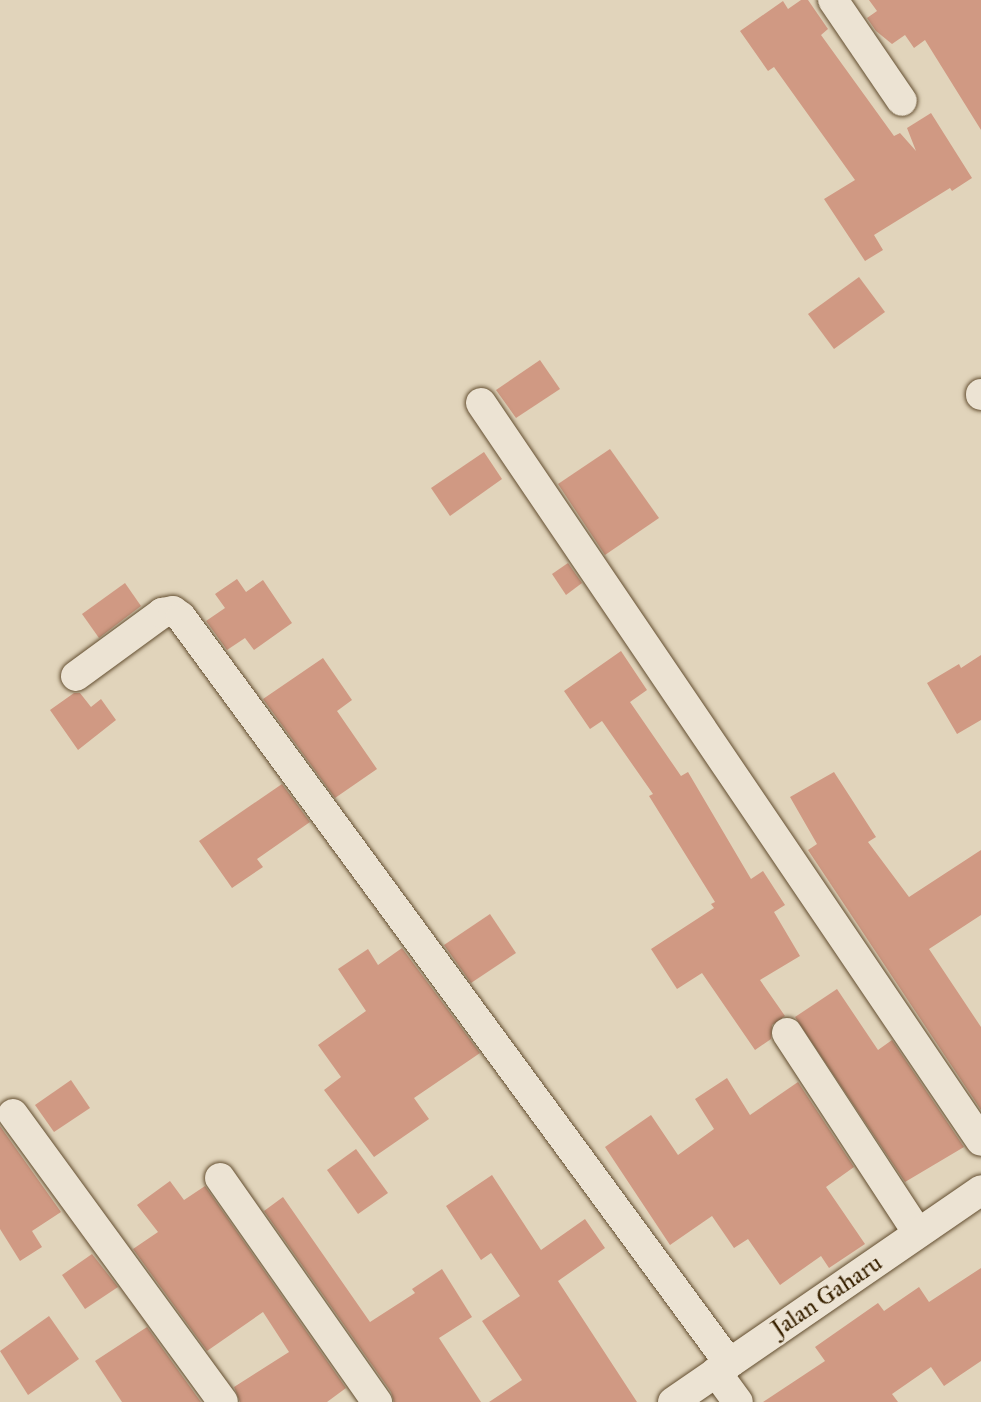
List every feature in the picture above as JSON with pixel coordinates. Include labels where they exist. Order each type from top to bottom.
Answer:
[{"type":"street","points":[[833,0],[902,101]]},
{"type":"street","points":[[481,403],[981,1140]]},
{"type":"street","points":[[76,676],[162,613],[173,611],[181,617],[723,1368],[738,1402]]},
{"type":"street","points":[[787,1033],[918,1233]]},
{"type":"street","points":[[13,1114],[223,1402]]},
{"type":"street","points":[[220,1178],[377,1402]]},
{"type":"street","name":"Jalan Gaharu","points":[[673,1402],[981,1190]]},
{"type":"building","points":[[801,0],[808,0],[828,29],[821,35],[894,136],[900,133],[916,151],[907,128],[931,113],[972,178],[952,191],[950,188],[874,235],[883,250],[865,261],[824,199],[855,180],[774,67],[768,71],[740,31],[783,1],[788,9]]},
{"type":"building","points":[[869,0],[981,0],[981,130],[925,40],[914,48],[905,35],[892,44],[876,31],[867,18],[877,11]]},
{"type":"building","points":[[859,277],[885,312],[834,349],[808,314]]},
{"type":"building","points":[[540,360],[560,389],[516,418],[496,390]]},
{"type":"building","points":[[610,449],[659,518],[605,555],[558,484]]},
{"type":"building","points":[[484,452],[502,479],[450,516],[431,488]]},
{"type":"building","points":[[568,563],[582,583],[566,595],[552,574]]},
{"type":"building","points":[[237,579],[246,592],[263,580],[292,623],[254,650],[245,638],[227,650],[206,621],[225,608],[215,594]]},
{"type":"building","points":[[125,583],[141,606],[99,638],[82,614]]},
{"type":"building","points":[[621,651],[647,690],[630,702],[681,776],[688,772],[751,879],[763,871],[785,905],[774,912],[800,956],[760,980],[785,1016],[772,1025],[771,1039],[755,1050],[702,973],[677,989],[651,949],[714,908],[711,904],[715,902],[649,796],[653,794],[602,721],[590,729],[564,691]]},
{"type":"building","points":[[981,655],[981,720],[957,734],[927,683],[959,664],[961,668]]},
{"type":"building","points":[[323,658],[352,700],[337,711],[377,769],[335,798],[263,699]]},
{"type":"building","points":[[74,693],[80,693],[91,707],[101,699],[116,720],[78,750],[50,710]]},
{"type":"building","points":[[834,772],[876,837],[868,842],[909,897],[981,850],[981,915],[929,949],[981,1027],[981,1110],[808,850],[817,844],[790,797]]},
{"type":"building","points":[[282,784],[310,822],[257,859],[263,867],[232,888],[199,841]]},
{"type":"building","points":[[490,914],[516,953],[471,983],[444,945]]},
{"type":"building","points":[[402,948],[480,1053],[414,1098],[429,1119],[374,1157],[324,1090],[341,1077],[318,1045],[366,1011],[338,969],[368,949],[378,965]]},
{"type":"building","points":[[837,989],[878,1050],[892,1040],[964,1147],[905,1182],[795,1017]]},
{"type":"building","points":[[727,1078],[750,1115],[798,1082],[854,1167],[826,1187],[865,1244],[829,1268],[821,1256],[780,1285],[748,1239],[734,1248],[712,1216],[670,1245],[605,1147],[651,1115],[678,1155],[714,1129],[695,1099]]},
{"type":"building","points":[[71,1080],[90,1108],[54,1132],[35,1105]]},
{"type":"building","points":[[0,1126],[61,1212],[32,1231],[42,1247],[20,1261],[0,1229]]},
{"type":"building","points":[[356,1149],[388,1193],[358,1214],[327,1170]]},
{"type":"building","points":[[492,1175],[541,1250],[585,1219],[605,1248],[558,1281],[637,1402],[489,1402],[522,1380],[482,1321],[520,1296],[491,1253],[481,1260],[446,1206]]},
{"type":"building","points":[[170,1181],[184,1200],[205,1186],[346,1388],[327,1402],[240,1402],[234,1387],[289,1352],[263,1312],[207,1351],[133,1249],[158,1232],[137,1205]]},
{"type":"building","points":[[283,1197],[370,1322],[415,1293],[412,1289],[442,1269],[472,1317],[439,1338],[481,1402],[394,1402],[391,1392],[264,1211]]},
{"type":"building","points":[[92,1254],[118,1287],[85,1309],[62,1275]]},
{"type":"building","points":[[981,1268],[981,1361],[944,1386],[931,1367],[892,1394],[898,1402],[763,1402],[825,1361],[815,1347],[878,1303],[884,1311],[919,1287],[929,1302]]},
{"type":"building","points":[[49,1316],[79,1359],[28,1395],[0,1351]]},
{"type":"building","points":[[147,1327],[201,1402],[122,1402],[95,1361]]}]
